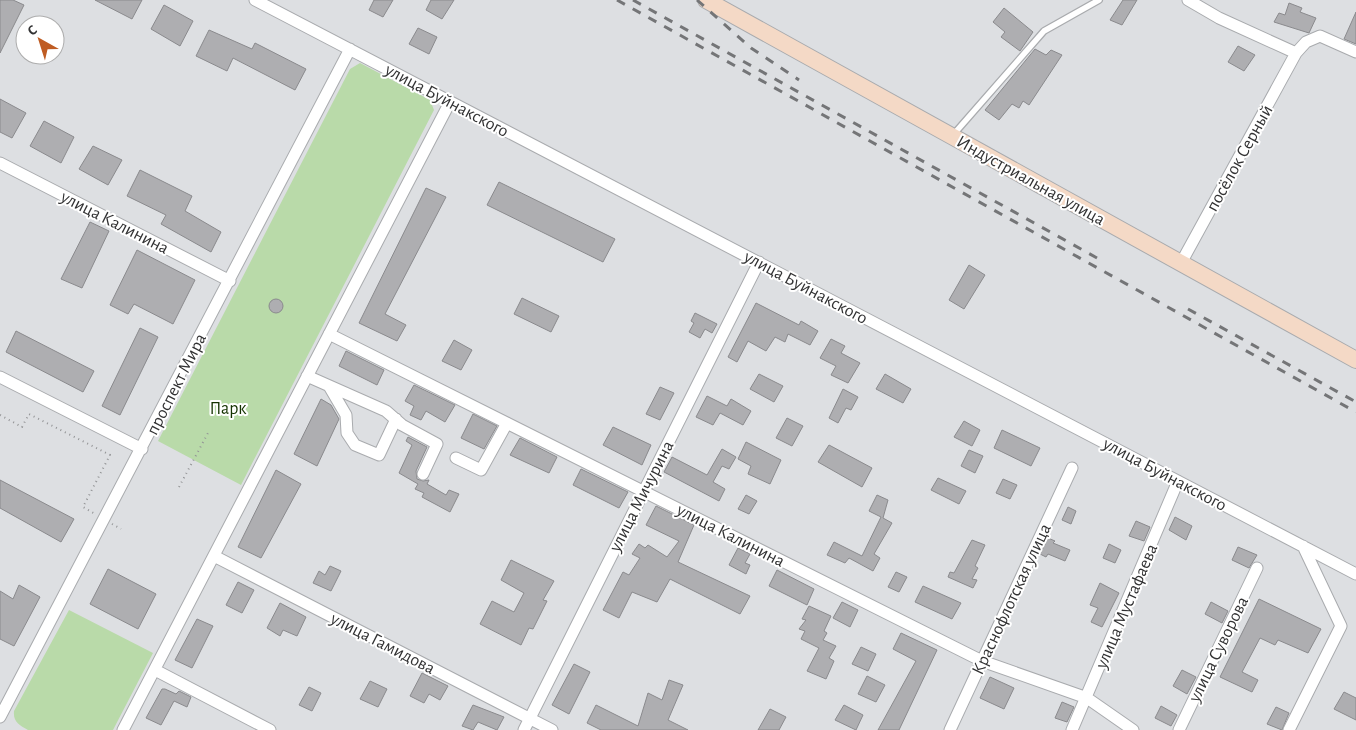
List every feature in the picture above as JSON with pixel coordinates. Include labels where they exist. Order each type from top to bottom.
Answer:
[{"type":"street","name":"улица Буйнакского","points":[[255,0],[1356,574]]},
{"type":"street","name":"Индустриальная улица","points":[[706,0],[1356,360]]},
{"type":"street","points":[[1188,0],[1219,18],[1296,53]]},
{"type":"street","name":"посёлок Серный","points":[[1182,263],[1296,53],[1306,42],[1320,36],[1356,52]]},
{"type":"street","name":"проспект Мира","points":[[0,717],[350,49]]},
{"type":"street","points":[[123,730],[450,102]]},
{"type":"street","name":"улица Калинина","points":[[0,163],[230,281]]},
{"type":"street","name":"улица Мичурина","points":[[524,730],[759,262]]},
{"type":"street","name":"улица Калинина","points":[[329,334],[982,661],[1087,698],[1133,730]]},
{"type":"street","points":[[308,376],[386,411],[437,444],[423,474]]},
{"type":"street","points":[[0,377],[142,449]]},
{"type":"street","points":[[329,386],[346,415],[347,433],[355,445],[379,455],[396,419]]},
{"type":"street","points":[[456,458],[481,470],[507,424]]},
{"type":"street","name":"Краснофлотская улица","points":[[950,730],[1072,468]]},
{"type":"street","name":"улица Мустафаева","points":[[1072,730],[1178,481]]},
{"type":"street","points":[[1288,730],[1341,626],[1303,546]]},
{"type":"street","name":"улица Гамидова","points":[[214,556],[552,730]]},
{"type":"street","name":"улица Суворова","points":[[1179,730],[1257,568]]},
{"type":"street","points":[[155,670],[270,730]]},
{"type":"lane","points":[[952,136],[1044,31],[1099,0]]},
{"type":"path","points":[[0,415],[22,427],[29,414],[110,455],[83,507]]},
{"type":"path","points":[[179,487],[208,433]]},
{"type":"green space","name":"Парк","points":[[360,63],[430,100],[434,110],[241,485],[158,441],[350,69]]},
{"type":"green space","points":[[69,610],[153,653],[113,730],[28,730],[19,725],[14,718],[14,711]]},
{"type":"building","points":[[0,0],[13,0],[24,5],[19,15],[15,15],[15,23],[0,53]]},
{"type":"building","points":[[95,0],[142,0],[132,19]]},
{"type":"building","points":[[374,0],[393,0],[383,17],[369,10]]},
{"type":"building","points":[[431,0],[454,0],[442,19],[426,10]]},
{"type":"building","points":[[1123,0],[1137,0],[1122,25],[1110,20]]},
{"type":"building","points":[[1289,3],[1302,8],[1300,12],[1316,18],[1309,33],[1274,22],[1279,13],[1285,15]]},
{"type":"building","points":[[164,5],[193,21],[180,46],[151,29]]},
{"type":"building","points":[[1004,8],[1033,32],[1020,51],[1001,37],[1005,32],[993,22]]},
{"type":"building","points":[[1356,12],[1356,44],[1344,39]]},
{"type":"building","points":[[418,28],[437,37],[429,54],[409,44]]},
{"type":"building","points":[[209,30],[252,49],[255,43],[306,69],[295,90],[233,58],[227,71],[196,56]]},
{"type":"building","points":[[1238,46],[1255,55],[1244,71],[1228,62]]},
{"type":"building","points":[[1035,49],[1046,55],[1051,50],[1062,55],[1029,105],[1023,101],[1019,108],[1012,104],[999,120],[985,110]]},
{"type":"building","points":[[0,99],[26,113],[12,138],[0,132]]},
{"type":"building","points":[[44,121],[74,137],[61,163],[30,146]]},
{"type":"building","points":[[93,146],[122,160],[108,185],[79,169]]},
{"type":"building","points":[[140,170],[192,196],[185,211],[221,232],[211,252],[161,224],[166,215],[127,196]]},
{"type":"building","points":[[499,182],[615,239],[603,262],[487,205]]},
{"type":"building","points":[[426,188],[446,197],[385,314],[406,325],[397,341],[359,323]]},
{"type":"building","points":[[90,222],[109,231],[82,288],[61,279]]},
{"type":"building","points":[[137,250],[195,280],[173,324],[134,304],[128,314],[110,305]]},
{"type":"building","points":[[969,265],[985,275],[964,309],[949,300]]},
{"type":"building","points":[[522,298],[559,316],[551,332],[514,314]]},
{"type":"building","points":[[276,299],[281,301],[283,306],[281,311],[276,313],[271,311],[269,306],[271,301]]},
{"type":"building","points":[[756,303],[799,325],[801,321],[818,331],[810,345],[788,334],[785,342],[775,337],[766,351],[748,341],[737,362],[728,357]]},
{"type":"building","points":[[695,313],[717,324],[712,333],[705,329],[700,338],[689,332],[694,323],[691,321]]},
{"type":"building","points":[[140,328],[158,337],[120,415],[102,406]]},
{"type":"building","points":[[16,331],[94,371],[83,392],[6,352]]},
{"type":"building","points":[[831,339],[845,346],[841,353],[860,363],[848,383],[831,375],[836,366],[820,358]]},
{"type":"building","points":[[454,340],[472,350],[461,370],[442,361]]},
{"type":"building","points":[[346,351],[384,370],[377,385],[339,366]]},
{"type":"building","points":[[759,374],[783,386],[774,402],[750,389]]},
{"type":"building","points":[[885,374],[911,389],[903,403],[876,389]]},
{"type":"building","points":[[414,385],[455,405],[445,422],[426,411],[421,420],[410,415],[414,406],[405,401]]},
{"type":"building","points":[[660,387],[674,393],[660,420],[646,414]]},
{"type":"building","points":[[843,389],[858,397],[851,410],[846,408],[838,423],[829,418]]},
{"type":"building","points":[[707,396],[727,406],[731,399],[751,411],[743,425],[720,413],[713,425],[696,417]]},
{"type":"building","points":[[321,399],[331,405],[339,419],[317,466],[294,454]]},
{"type":"building","points":[[473,414],[497,426],[484,449],[461,438]]},
{"type":"building","points":[[787,418],[803,426],[792,446],[776,438]]},
{"type":"building","points":[[964,421],[980,430],[972,446],[954,437]]},
{"type":"building","points":[[613,427],[651,445],[642,465],[603,445]]},
{"type":"building","points":[[1002,430],[1040,448],[1031,466],[994,448]]},
{"type":"building","points":[[408,437],[427,447],[416,471],[417,479],[429,480],[427,484],[446,495],[449,490],[459,494],[450,512],[422,497],[424,493],[415,489],[418,484],[399,473],[412,445],[406,441]]},
{"type":"building","points":[[520,438],[557,457],[549,473],[510,455]]},
{"type":"building","points":[[746,442],[781,460],[770,484],[748,474],[751,466],[738,459]]},
{"type":"building","points":[[829,445],[872,468],[862,487],[818,462]]},
{"type":"building","points":[[722,449],[736,457],[729,469],[722,466],[713,482],[725,489],[719,501],[664,472],[672,457],[707,475]]},
{"type":"building","points":[[969,450],[983,456],[975,473],[961,466]]},
{"type":"building","points":[[581,469],[628,492],[619,508],[573,485]]},
{"type":"building","points":[[276,470],[301,484],[261,558],[238,547]]},
{"type":"building","points":[[938,478],[966,491],[959,504],[931,490]]},
{"type":"building","points":[[1003,479],[1017,485],[1010,499],[996,493]]},
{"type":"building","points":[[0,480],[74,519],[61,542],[0,508]]},
{"type":"building","points":[[746,495],[757,501],[749,514],[738,509]]},
{"type":"building","points":[[877,495],[888,500],[883,518],[892,523],[874,554],[880,558],[873,571],[849,558],[845,563],[827,555],[834,542],[862,556],[881,517],[869,511]]},
{"type":"building","points":[[656,506],[694,525],[678,562],[750,596],[740,614],[670,579],[657,602],[632,592],[619,618],[603,610],[623,572],[629,575],[640,558],[632,554],[639,544],[645,548],[648,545],[667,557],[679,541],[646,525]]},
{"type":"building","points":[[1068,507],[1076,511],[1071,524],[1062,520]]},
{"type":"building","points":[[1175,517],[1192,526],[1186,540],[1169,530]]},
{"type":"building","points":[[1136,521],[1150,527],[1144,541],[1129,536]]},
{"type":"building","points":[[1048,538],[1055,541],[1053,543],[1070,550],[1065,561],[1048,554],[1046,557],[1040,554]]},
{"type":"building","points":[[972,540],[985,545],[975,566],[978,568],[972,579],[977,580],[973,588],[948,577],[950,572],[954,573]]},
{"type":"building","points":[[1109,544],[1121,550],[1115,563],[1103,558]]},
{"type":"building","points":[[1238,547],[1257,555],[1249,568],[1232,560]]},
{"type":"building","points":[[738,548],[750,554],[745,563],[750,565],[746,574],[729,565]]},
{"type":"building","points":[[511,560],[554,581],[543,600],[547,601],[533,629],[529,628],[521,645],[480,624],[492,601],[514,612],[524,593],[501,580]]},
{"type":"building","points":[[330,566],[341,571],[331,591],[313,583],[319,571],[325,575]]},
{"type":"building","points":[[108,569],[156,594],[138,629],[90,604]]},
{"type":"building","points":[[777,570],[814,589],[807,605],[769,586]]},
{"type":"building","points":[[896,572],[907,577],[899,592],[888,587]]},
{"type":"building","points":[[238,582],[254,590],[242,613],[226,605]]},
{"type":"building","points":[[1100,583],[1119,593],[1102,627],[1091,622],[1098,608],[1090,605]]},
{"type":"building","points":[[19,585],[40,597],[14,646],[0,639],[0,591],[13,599]]},
{"type":"building","points":[[923,586],[961,603],[952,619],[915,602]]},
{"type":"building","points":[[1259,599],[1321,629],[1308,653],[1278,640],[1275,645],[1260,638],[1242,672],[1258,680],[1252,692],[1220,677]]},
{"type":"building","points":[[842,602],[858,610],[850,627],[833,618]]},
{"type":"building","points":[[1211,602],[1228,611],[1222,623],[1205,614]]},
{"type":"building","points":[[280,603],[306,617],[297,636],[283,630],[280,636],[267,628]]},
{"type":"building","points":[[809,606],[831,616],[824,631],[827,633],[823,640],[836,646],[829,658],[834,661],[826,679],[807,671],[819,648],[801,639],[805,631],[799,629],[806,620],[802,619]]},
{"type":"building","points":[[197,619],[213,626],[192,668],[175,660]]},
{"type":"building","points":[[901,633],[937,650],[899,730],[878,730],[916,661],[893,649]]},
{"type":"building","points":[[861,647],[876,654],[868,671],[852,664]]},
{"type":"building","points":[[574,664],[590,672],[569,714],[552,705]]},
{"type":"building","points":[[1182,670],[1196,677],[1187,694],[1173,686]]},
{"type":"building","points":[[422,673],[448,686],[440,700],[429,694],[424,703],[410,696]]},
{"type":"building","points":[[867,676],[885,685],[876,702],[858,694]]},
{"type":"building","points":[[990,677],[1014,688],[1004,709],[980,698]]},
{"type":"building","points":[[669,680],[683,685],[668,720],[688,730],[601,730],[587,723],[596,705],[638,726],[648,693],[662,700]]},
{"type":"building","points":[[370,681],[387,689],[378,707],[360,699]]},
{"type":"building","points":[[309,687],[321,693],[312,711],[299,705]]},
{"type":"building","points":[[162,689],[176,694],[179,691],[191,697],[187,707],[174,701],[161,725],[146,718]]},
{"type":"building","points":[[1344,692],[1356,698],[1356,720],[1334,709]]},
{"type":"building","points":[[1062,702],[1074,707],[1067,722],[1055,718]]},
{"type":"building","points":[[473,705],[504,717],[497,730],[478,722],[473,730],[462,726]]},
{"type":"building","points":[[844,705],[863,715],[856,730],[835,720]]},
{"type":"building","points":[[1161,706],[1177,715],[1171,726],[1155,718]]},
{"type":"building","points":[[1276,707],[1289,713],[1282,730],[1267,724]]},
{"type":"building","points":[[770,709],[786,717],[779,730],[758,730]]},
{"type":"railway","points":[[617,0],[1356,412]]},
{"type":"railway","points":[[633,0],[1097,258]]},
{"type":"railway","points":[[697,0],[751,48],[799,80]]},
{"type":"railway","points":[[1188,309],[1356,402]]}]
